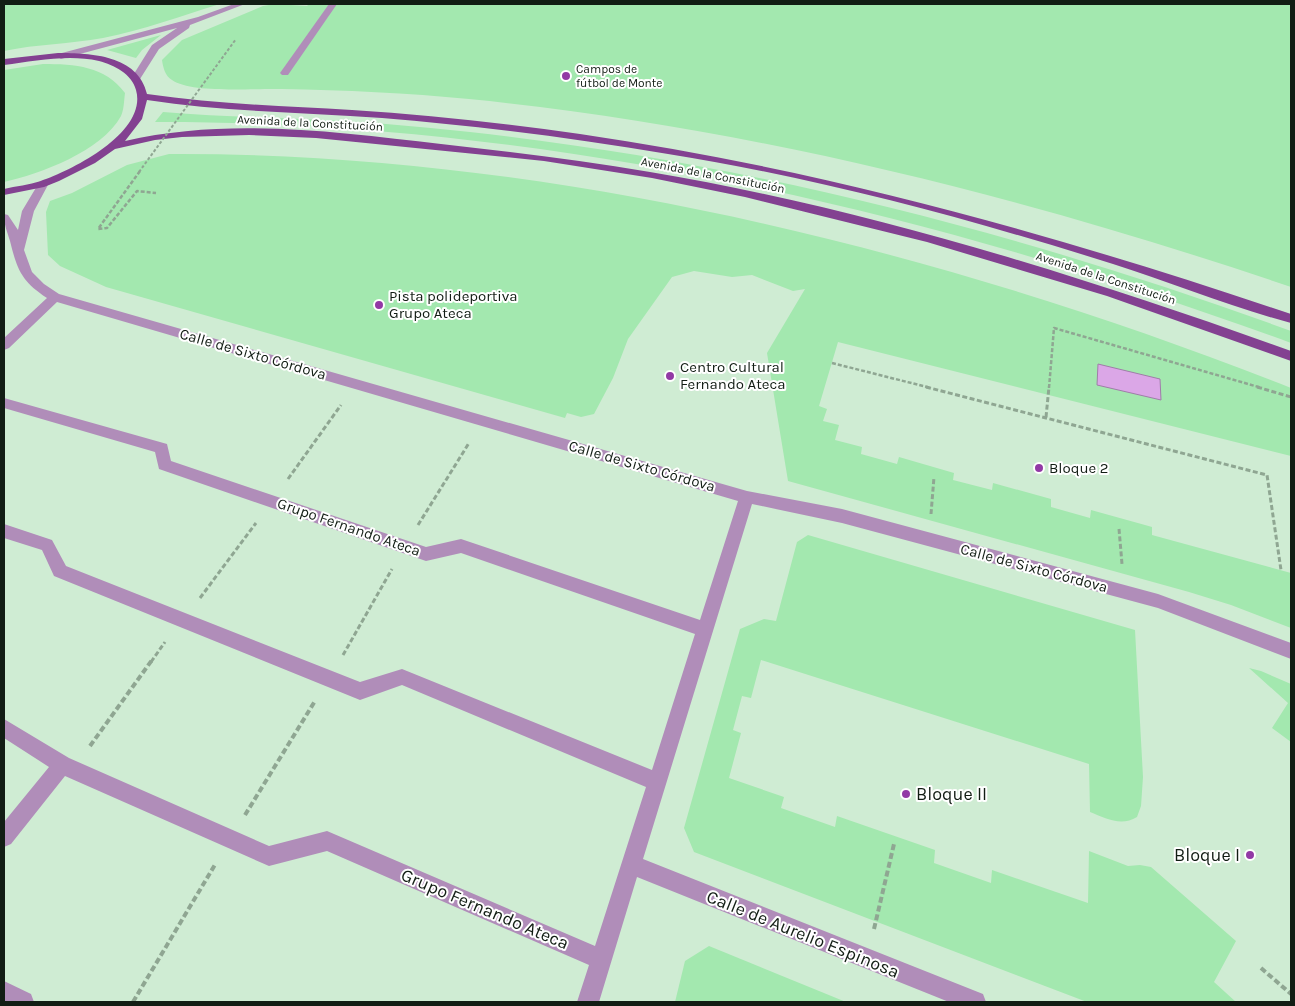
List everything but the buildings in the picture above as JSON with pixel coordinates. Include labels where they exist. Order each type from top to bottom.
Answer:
[{"type":"main road","points":[[4,62],[61,56],[82,56],[108,61],[124,68],[137,77],[144,97],[140,113],[130,129],[110,147],[79,166],[44,183],[4,192]]},
{"type":"main road","name":"Avenida de la Constitución","points":[[144,97],[212,107],[380,115],[483,125],[669,151],[761,168],[858,189],[973,218],[1132,264],[1291,319]]},
{"type":"main road","name":"Avenida de la Constitución","points":[[110,147],[180,134],[286,134],[379,140],[558,160],[655,177],[749,195],[847,217],[952,245],[1135,300],[1291,356]]},
{"type":"street","points":[[61,56],[200,19],[241,4]]},
{"type":"street","points":[[285,73],[333,4]]},
{"type":"street","points":[[137,77],[155,47],[181,29],[200,19]]},
{"type":"street","points":[[19,248],[28,211],[44,183]]},
{"type":"street","name":"Calle de Sixto Córdova","points":[[4,218],[8,222],[19,248],[22,265],[30,278],[40,289],[54,297],[748,497],[842,516],[1158,601],[1291,651]]},
{"type":"street","points":[[4,345],[54,297]]},
{"type":"street","name":"Grupo Fernando Ateca","points":[[4,403],[162,448],[164,465],[426,554],[461,546],[706,630]]},
{"type":"street","points":[[588,1002],[748,497]]},
{"type":"street","points":[[4,531],[47,545],[60,570],[360,691],[402,677],[658,782]]},
{"type":"street","name":"Grupo Fernando Ateca","points":[[4,728],[68,767],[269,856],[327,840],[602,960]]},
{"type":"street","points":[[4,837],[68,767]]},
{"type":"street","name":"Calle de Aurelio Espinosa","points":[[632,865],[975,1002]]},
{"type":"street","points":[[4,992],[23,1002]]},
{"type":"path","points":[[156,193],[137,191],[107,228],[98,228],[236,39]]},
{"type":"path","points":[[1046,417],[1054,328],[1291,397]]},
{"type":"path","points":[[832,363],[1267,474],[1281,570]]},
{"type":"path","points":[[272,501],[334,414]]},
{"type":"path","points":[[405,547],[462,454]]},
{"type":"path","points":[[930,521],[934,477]]},
{"type":"path","points":[[184,620],[256,523]]},
{"type":"path","points":[[1120,529],[1122,574]]},
{"type":"path","points":[[329,678],[390,572]]},
{"type":"path","points":[[68,767],[161,647]]},
{"type":"path","points":[[231,839],[312,705]]},
{"type":"path","points":[[876,923],[894,844]]},
{"type":"path","points":[[133,1002],[212,871]]},
{"type":"path","points":[[1261,968],[1291,994]]},
{"type":"green space","points":[[4,4],[220,4],[118,35],[4,51]]},
{"type":"green space","points":[[275,4],[307,6],[309,4],[1291,4],[1291,287],[1191,254],[988,195],[782,147],[574,111],[399,93],[305,89],[209,89],[181,84],[172,80],[166,74],[162,60],[182,40],[263,6]]},
{"type":"green space","points":[[161,35],[142,50],[136,58],[107,50]]},
{"type":"green space","points":[[43,64],[88,68],[108,77],[125,93],[122,114],[112,129],[85,150],[52,167],[4,182],[4,70]]},
{"type":"green space","points":[[163,112],[344,121],[470,132],[575,145],[783,183],[886,207],[1090,263],[1291,331],[1291,343],[1154,295],[1015,252],[875,214],[733,182],[590,156],[446,137],[301,126],[155,122]]},
{"type":"green space","points":[[169,154],[311,158],[454,170],[598,191],[741,218],[882,253],[1021,293],[1158,338],[1291,388],[1291,456],[838,342],[819,406],[827,409],[823,421],[839,425],[835,440],[862,447],[861,454],[897,464],[899,457],[954,473],[953,480],[992,490],[993,483],[1051,499],[1051,507],[1090,518],[1091,510],[1152,527],[1152,535],[1291,573],[1291,628],[1231,605],[1189,592],[788,481],[767,353],[805,289],[793,291],[752,275],[732,277],[694,271],[672,277],[628,339],[613,378],[594,414],[581,417],[567,413],[565,418],[106,287],[60,266],[48,255],[46,212],[50,201],[72,193],[127,165]]},
{"type":"green space","points":[[808,535],[1135,630],[1143,777],[1141,806],[1137,817],[1131,820],[1113,821],[1101,817],[1090,812],[1089,764],[761,660],[751,698],[742,696],[733,730],[741,733],[729,778],[784,797],[781,808],[835,827],[837,816],[935,850],[934,863],[991,883],[992,870],[1088,903],[1089,851],[1128,866],[1140,865],[1151,867],[1236,941],[1214,982],[1236,1002],[1087,1002],[694,852],[684,828],[740,629],[764,619],[776,621],[797,542]]},
{"type":"green space","points":[[1249,668],[1291,684],[1291,742],[1272,728],[1288,703]]},
{"type":"green space","points":[[709,946],[846,1002],[675,1002],[685,961]]},
{"type":"shaded area","points":[[1098,364],[1160,379],[1161,400],[1097,385]]},
{"type":"place","name":"Campos de fútbol de Monte","points":[[566,76]]},
{"type":"place","name":"Pista polideportiva Grupo Ateca","points":[[379,305]]},
{"type":"place","name":"Centro Cultural Fernando Ateca","points":[[670,376]]},
{"type":"place","name":"Bloque 2","points":[[1039,468]]},
{"type":"place","name":"Bloque II","points":[[906,794]]},
{"type":"place","name":"Bloque I","points":[[1250,855]]}]
